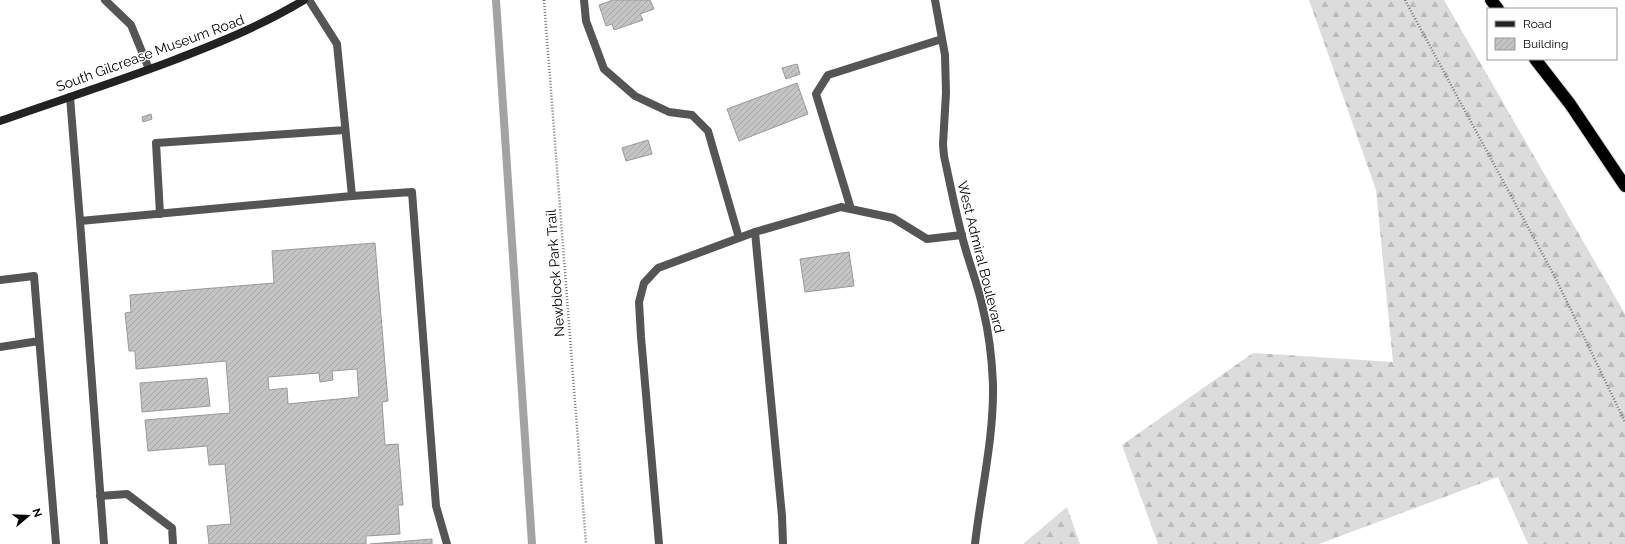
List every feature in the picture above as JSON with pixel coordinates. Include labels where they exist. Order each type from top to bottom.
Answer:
[{"type":"highway","points":[[1491,0],[1497,8]]},
{"type":"highway","points":[[1536,60],[1570,104],[1625,186]]},
{"type":"main road","name":"South Gilcrease Museum Road","points":[[0,120],[149,69],[254,28],[304,0]]},
{"type":"street","points":[[105,0],[131,25],[149,69]]},
{"type":"street","points":[[309,0],[337,44],[352,196]]},
{"type":"street","points":[[584,0],[586,21],[604,69],[635,96],[669,112],[692,114],[708,131],[739,238]]},
{"type":"street","name":"West Admiral Boulevard","points":[[935,0],[945,55],[946,93],[943,144],[962,235],[983,309],[991,353],[993,384],[988,462],[979,505],[975,544]]},
{"type":"street","points":[[851,209],[816,94],[828,76],[942,39]]},
{"type":"street","points":[[70,97],[104,544]]},
{"type":"street","points":[[160,214],[156,143],[346,130]]},
{"type":"street","points":[[80,221],[352,196],[412,192],[436,506],[447,544]]},
{"type":"street","points":[[659,544],[639,302],[644,283],[658,268],[755,232],[841,207],[893,218],[927,239],[962,235]]},
{"type":"street","points":[[755,232],[782,516],[783,544]]},
{"type":"street","points":[[0,280],[34,276],[56,544]]},
{"type":"street","points":[[0,347],[39,341]]},
{"type":"street","points":[[100,496],[127,494],[172,528],[173,544]]},
{"type":"path","name":"Newblock Park Trail","points":[[544,0],[586,544]]},
{"type":"path","points":[[1405,0],[1555,277],[1625,422]]},
{"type":"green space","points":[[1309,0],[1444,0],[1625,314],[1625,544],[1528,544],[1498,477],[1319,544],[1158,544],[1122,445],[1253,353],[1393,362],[1376,190]]},
{"type":"green space","points":[[1067,507],[1080,544],[1023,544]]},
{"type":"building","points":[[613,0],[650,0],[654,9],[640,14],[643,20],[614,30],[612,24],[606,26],[599,5]]},
{"type":"building","points":[[797,64],[800,74],[786,79],[782,68]]},
{"type":"building","points":[[797,83],[808,114],[739,141],[727,109]]},
{"type":"building","points":[[151,114],[152,119],[143,122],[142,117]]},
{"type":"building","points":[[648,140],[652,154],[626,161],[622,148]]},
{"type":"building","points":[[375,243],[388,401],[382,402],[385,445],[398,444],[403,505],[398,505],[400,534],[366,536],[366,544],[209,544],[207,526],[231,524],[225,464],[209,465],[207,446],[148,451],[145,420],[230,413],[226,361],[136,369],[135,351],[129,351],[125,313],[131,312],[130,295],[274,283],[272,251]],"holes":[[[357,369],[359,397],[288,404],[287,388],[269,390],[268,377],[319,373],[320,382],[333,380],[332,371]]]},
{"type":"building","points":[[849,252],[854,286],[805,292],[800,259]]},
{"type":"building","points":[[207,378],[210,406],[142,412],[140,383]]},
{"type":"building","points":[[432,539],[432,544],[370,544]]},
{"type":"waterway","points":[[496,0],[532,544]]}]
